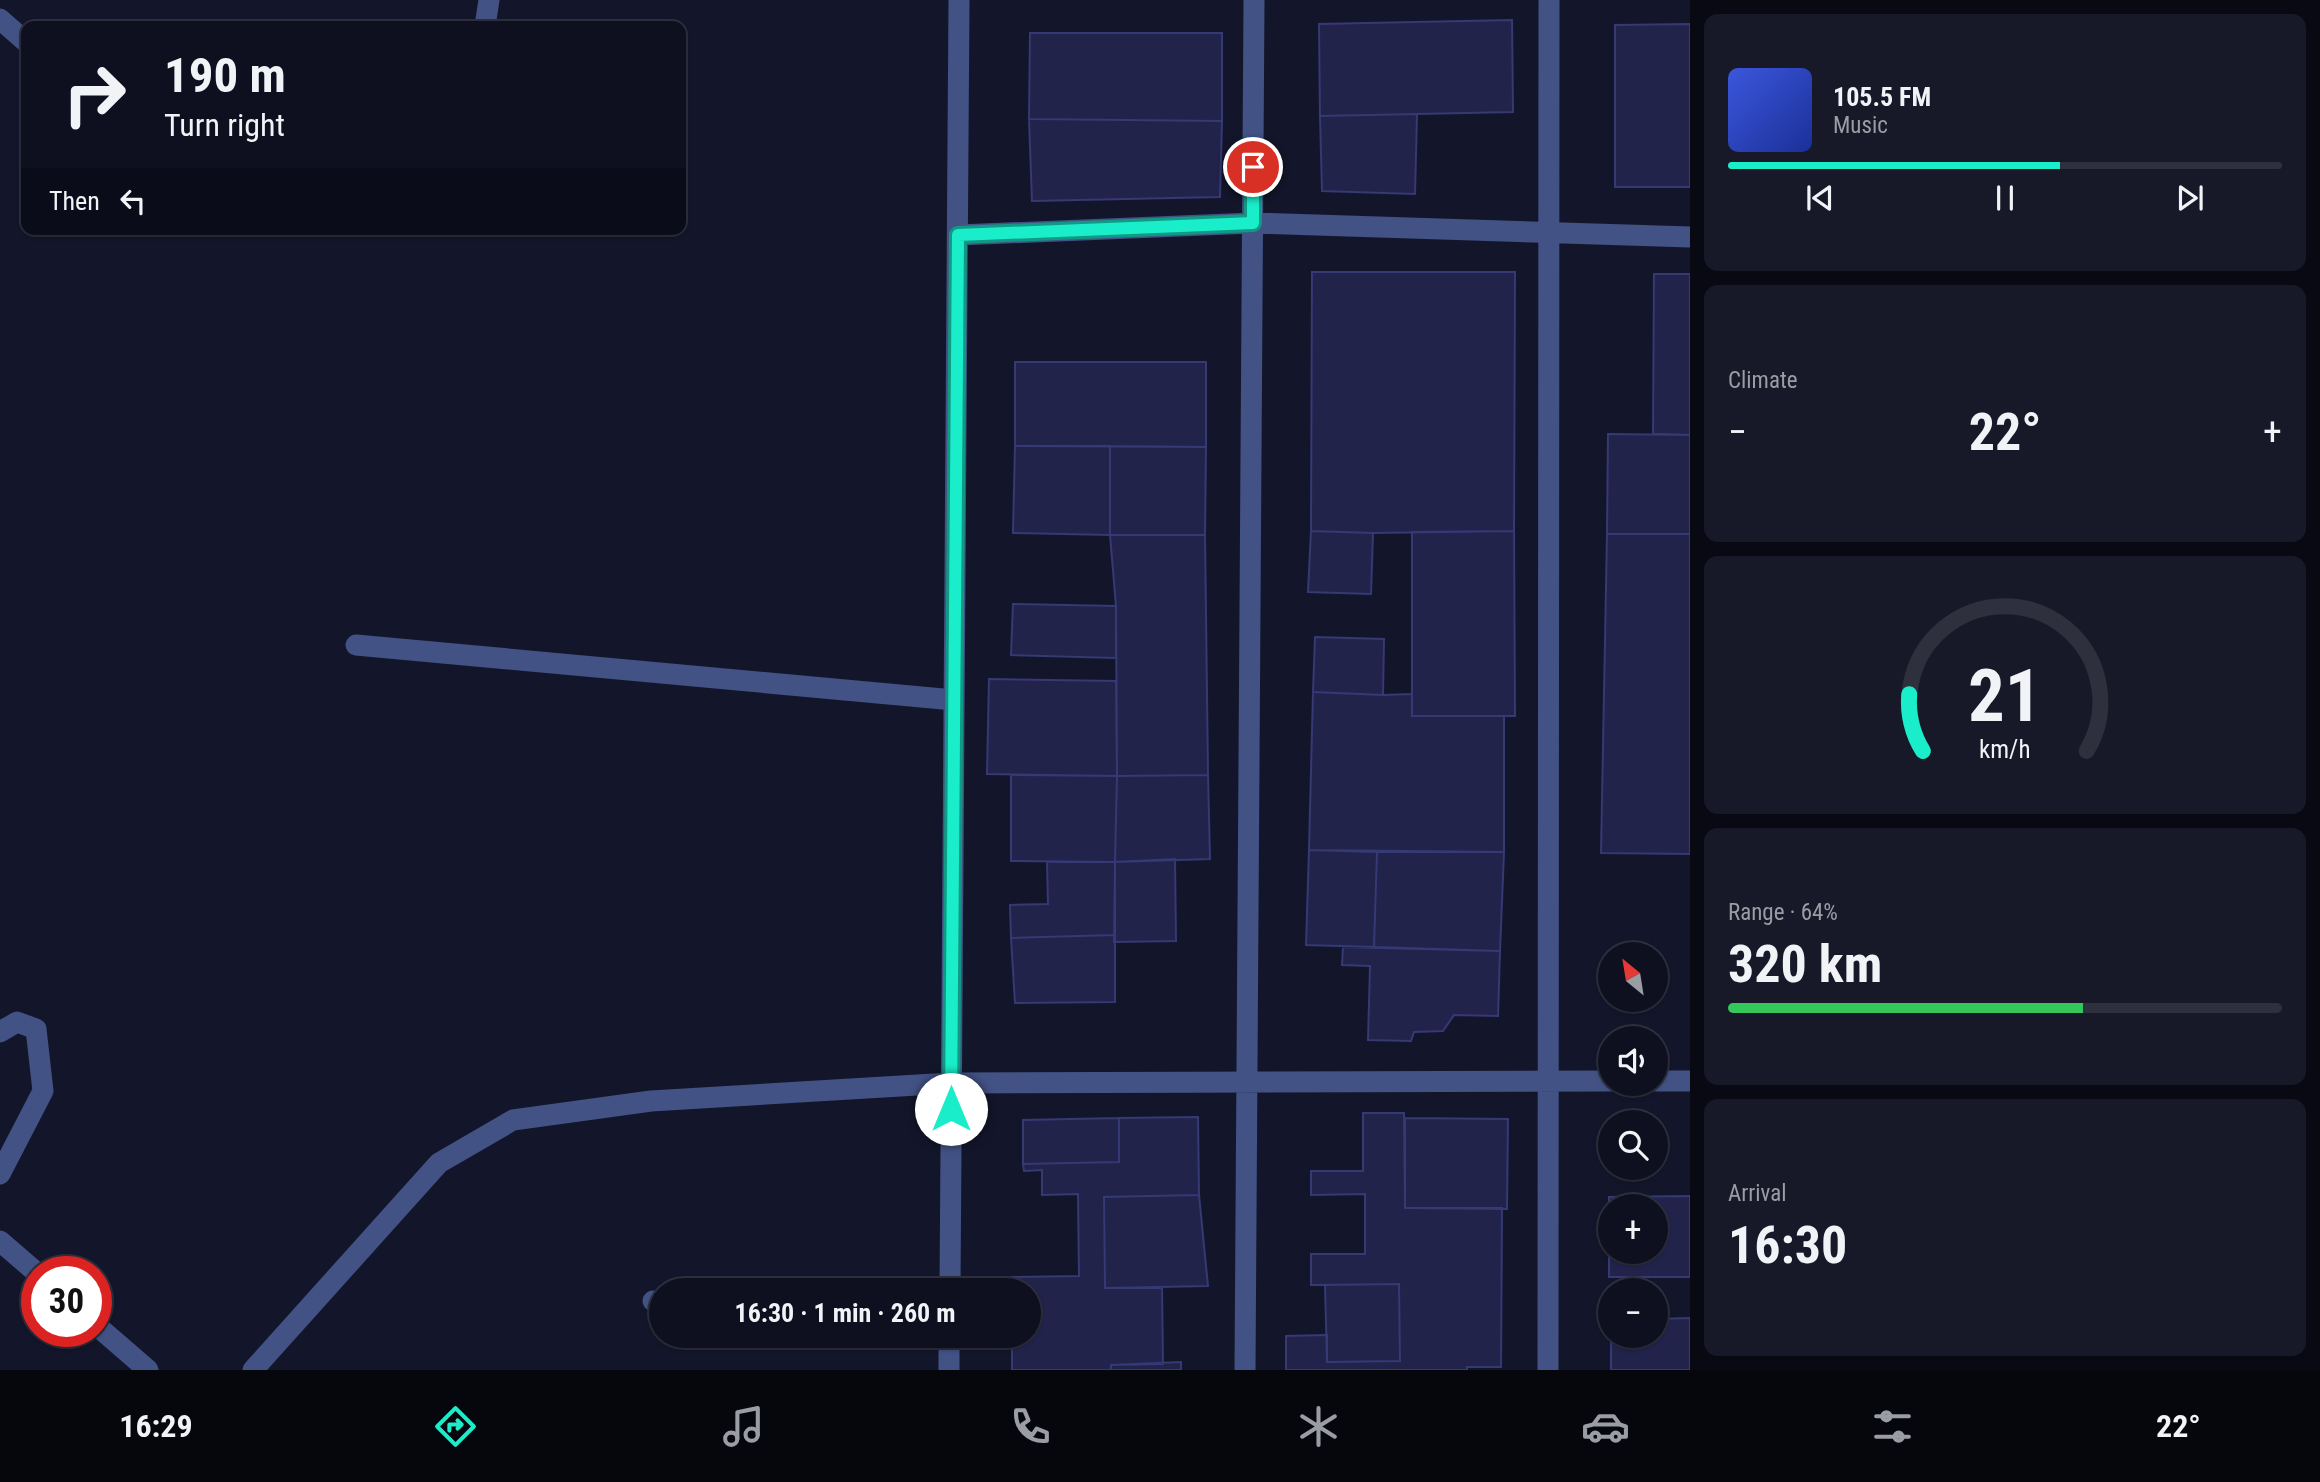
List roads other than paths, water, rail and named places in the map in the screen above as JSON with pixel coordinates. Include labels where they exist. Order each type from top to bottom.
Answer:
[{"type":"street","points":[[486,21],[489,0]]},
{"type":"street","points":[[950,1278],[959,0]]},
{"type":"street","points":[[1245,1370],[1254,0]]},
{"type":"street","points":[[1548,1370],[1549,0]]},
{"type":"street","points":[[0,19],[21,38]]},
{"type":"street","points":[[958,235],[1253,223],[1690,237]]},
{"type":"street","points":[[356,645],[954,700]]},
{"type":"street","points":[[0,1032],[17,1022],[36,1029],[43,1091],[0,1174]]},
{"type":"street","points":[[253,1370],[439,1163],[513,1120],[651,1101],[951,1083],[1598,1081]]},
{"type":"street","points":[[1668,1081],[1690,1081]]},
{"type":"street","points":[[0,1241],[21,1259]]},
{"type":"street","points":[[112,1339],[148,1370]]},
{"type":"street","points":[[949,1348],[949,1370]]}]
